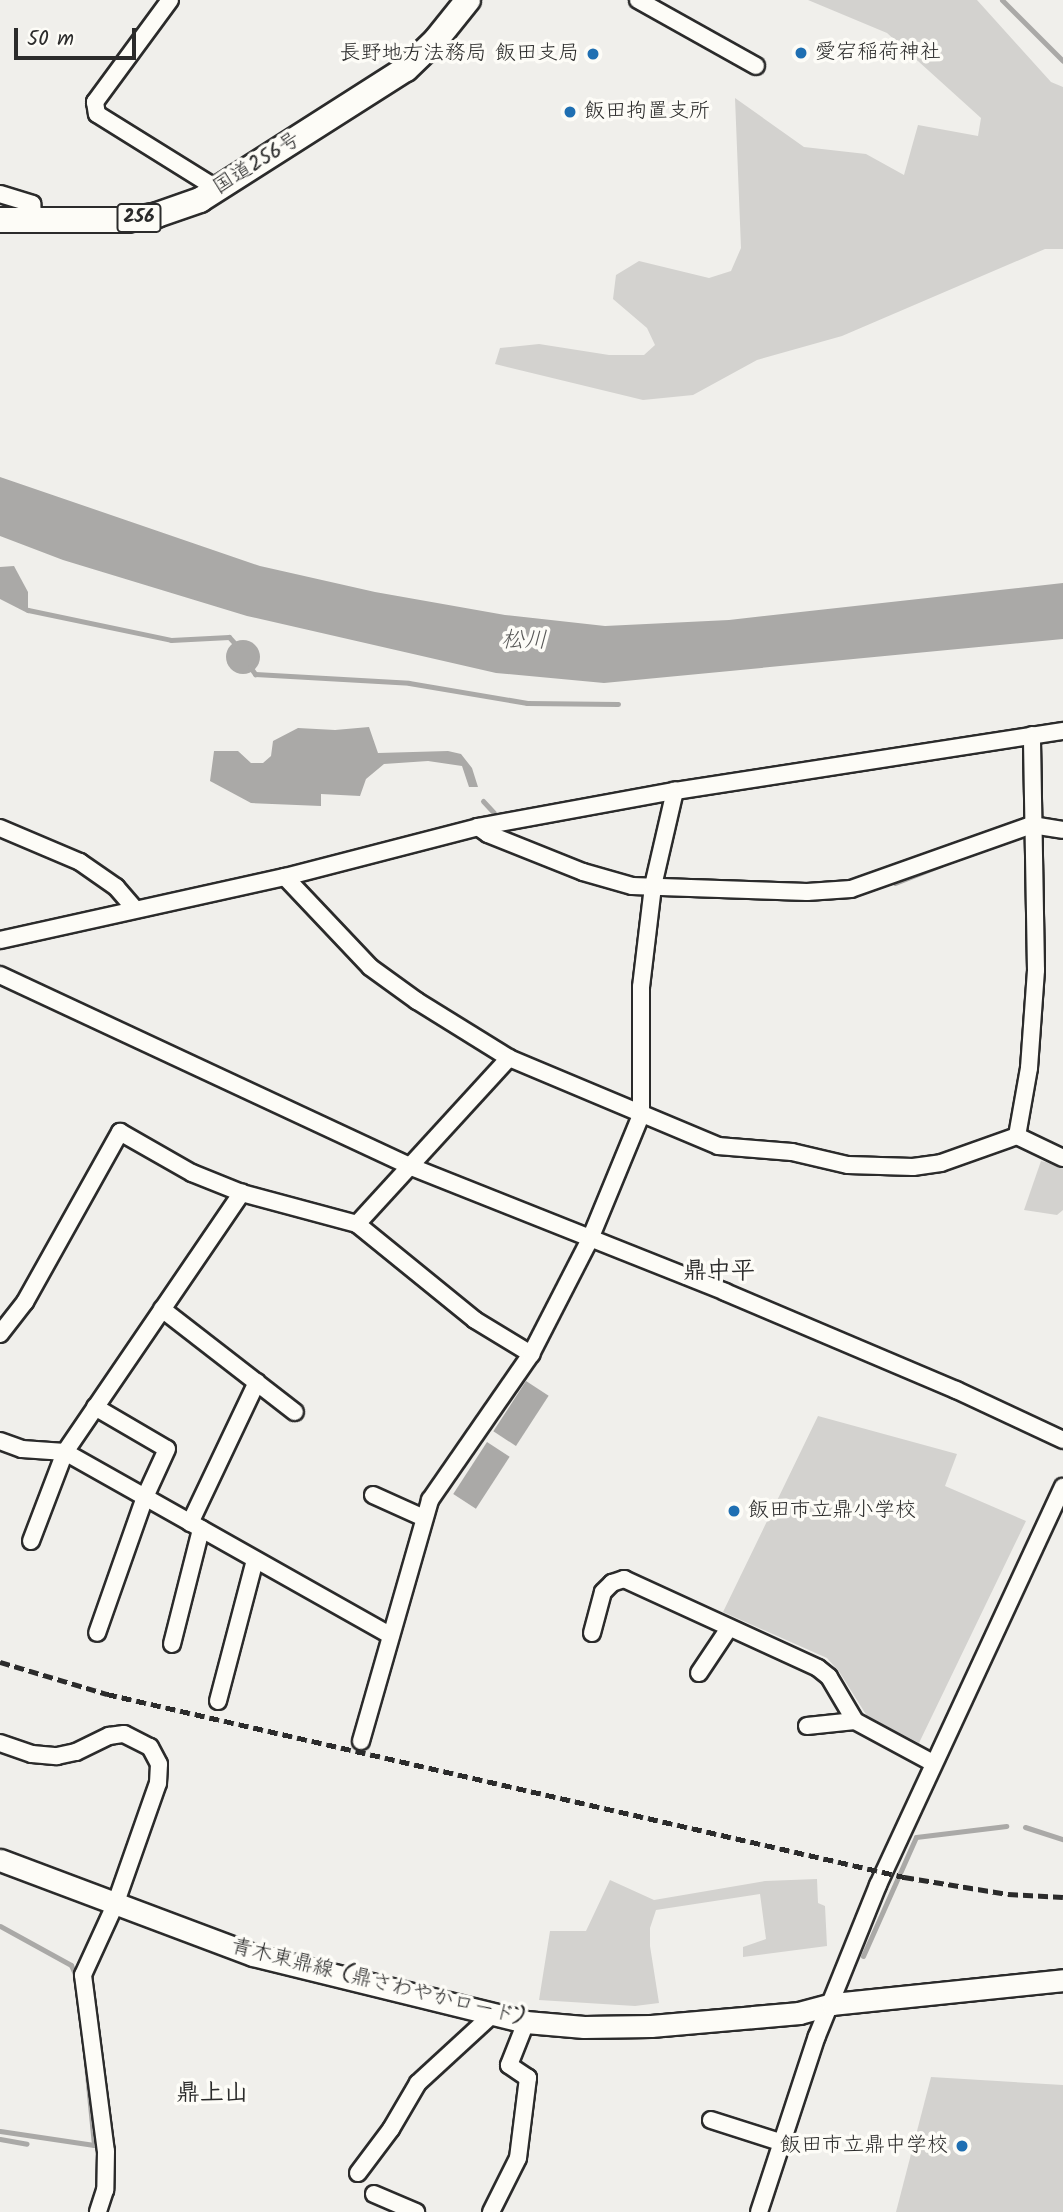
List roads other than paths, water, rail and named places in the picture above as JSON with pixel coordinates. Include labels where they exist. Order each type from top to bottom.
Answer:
[{"type":"highway","name":"国道256号","points":[[0,220],[127,220],[184,206],[227,185],[405,69],[436,40],[468,0]]},
{"type":"main road","name":"青木東鼎線 (鼎さわやかロード)","points":[[0,1860],[253,1955],[526,2022],[584,2027],[650,2026],[799,2013],[832,2004],[1063,1980]]},
{"type":"street","points":[[170,0],[95,102],[97,114],[227,185]]},
{"type":"street","points":[[638,0],[756,66]]},
{"type":"street","points":[[0,194],[32,204],[34,220]]},
{"type":"street","points":[[0,940],[285,877],[478,827],[675,791],[1063,731]]},
{"type":"street","points":[[1017,1136],[1029,1068],[1036,970],[1032,735]]},
{"type":"street","points":[[361,1741],[430,1500],[531,1354],[590,1239],[641,1115],[641,987],[653,886],[675,791]]},
{"type":"street","points":[[478,827],[488,834],[583,872],[632,886],[842,891],[1032,825],[1063,830]]},
{"type":"street","points":[[0,828],[80,862],[116,887],[135,909]]},
{"type":"street","points":[[285,877],[370,967],[417,1001],[509,1058],[718,1146],[792,1152],[848,1165],[891,1168],[941,1163],[1017,1136],[1063,1158]]},
{"type":"street","points":[[0,975],[409,1166],[956,1390],[1063,1440]]},
{"type":"street","points":[[357,1224],[509,1058]]},
{"type":"street","points":[[0,1334],[25,1302],[120,1132],[192,1172],[242,1193],[357,1224],[475,1320],[531,1354]]},
{"type":"street","points":[[31,1541],[65,1452],[242,1193]]},
{"type":"street","points":[[162,1309],[295,1412]]},
{"type":"street","points":[[172,1644],[196,1526],[257,1382]]},
{"type":"street","points":[[95,1407],[167,1448],[145,1497],[97,1633]]},
{"type":"street","points":[[0,1441],[22,1448],[65,1452],[391,1636]]},
{"type":"street","points":[[759,2212],[817,2036],[878,1885],[1063,1488]]},
{"type":"street","points":[[373,1495],[424,1518]]},
{"type":"street","points":[[218,1701],[255,1560]]},
{"type":"street","points":[[592,1633],[603,1592],[612,1583],[624,1579],[818,1668],[829,1677],[855,1721],[933,1763]]},
{"type":"street","points":[[699,1673],[729,1629]]},
{"type":"street","points":[[807,1726],[855,1721]]},
{"type":"street","points":[[0,1743],[32,1754],[57,1756],[76,1752],[108,1736],[124,1734],[150,1747],[159,1764],[158,1783],[116,1905],[83,1975],[106,2151],[105,2190],[98,2212]]},
{"type":"street","points":[[358,2173],[391,2129],[418,2083],[492,2015]]},
{"type":"street","points":[[491,2212],[518,2158],[528,2078],[509,2065],[526,2022]]},
{"type":"street","points":[[711,2120],[783,2143]]},
{"type":"street","points":[[373,2194],[416,2212]]},
{"type":"water","name":"松川","points":[[0,477],[260,566],[375,592],[505,615],[605,626],[729,620],[1063,583],[1063,639],[604,683],[496,673],[247,616],[63,560],[0,536]]},
{"type":"water","points":[[14,566],[28,592],[28,610],[0,596],[0,567]]},
{"type":"water","points":[[243,640],[255,645],[260,657],[255,669],[243,674],[231,669],[226,657],[231,645]]},
{"type":"water","points":[[369,727],[378,753],[448,751],[461,754],[472,768],[478,787],[469,787],[462,766],[428,761],[384,764],[366,779],[360,796],[321,794],[321,806],[251,803],[210,781],[214,751],[238,751],[251,763],[263,763],[271,756],[273,741],[298,728],[335,730]]},
{"type":"water","points":[[526,1381],[549,1396],[516,1446],[493,1431]]},
{"type":"water","points":[[487,1442],[510,1457],[476,1509],[453,1494]]},
{"type":"waterway","points":[[1002,0],[1063,61]]},
{"type":"waterway","points":[[0,596],[28,610],[171,640],[229,637],[238,647]]},
{"type":"waterway","points":[[250,667],[255,674],[409,683],[527,703],[618,704]]},
{"type":"waterway","points":[[483,801],[494,813]]},
{"type":"waterway","points":[[579,863],[610,872]]},
{"type":"waterway","points":[[895,883],[941,865]]},
{"type":"waterway","points":[[863,1956],[916,1837],[1006,1826]]},
{"type":"waterway","points":[[1025,1827],[1063,1839]]},
{"type":"waterway","points":[[0,1926],[71,1965],[78,1981]]},
{"type":"waterway","points":[[0,2131],[94,2145],[84,2043]]},
{"type":"waterway","points":[[0,2139],[27,2144]]},
{"type":"railway","points":[[0,1662],[107,1694],[904,1877],[1008,1894],[1063,1897]]},
{"type":"place","name":"愛宕稲荷神社","points":[[801,53]]},
{"type":"place","name":"長野地方法務局 飯田支局","points":[[593,54]]},
{"type":"place","name":"飯田拘置支所","points":[[570,112]]},
{"type":"place","name":"飯田市立鼎小学校","points":[[734,1511]]},
{"type":"place","name":"飯田市立鼎中学校","points":[[962,2146]]},
{"type":"district","name":"鼎中平","points":[[719,1272]]},
{"type":"district","name":"鼎上山","points":[[212,2094]]}]
